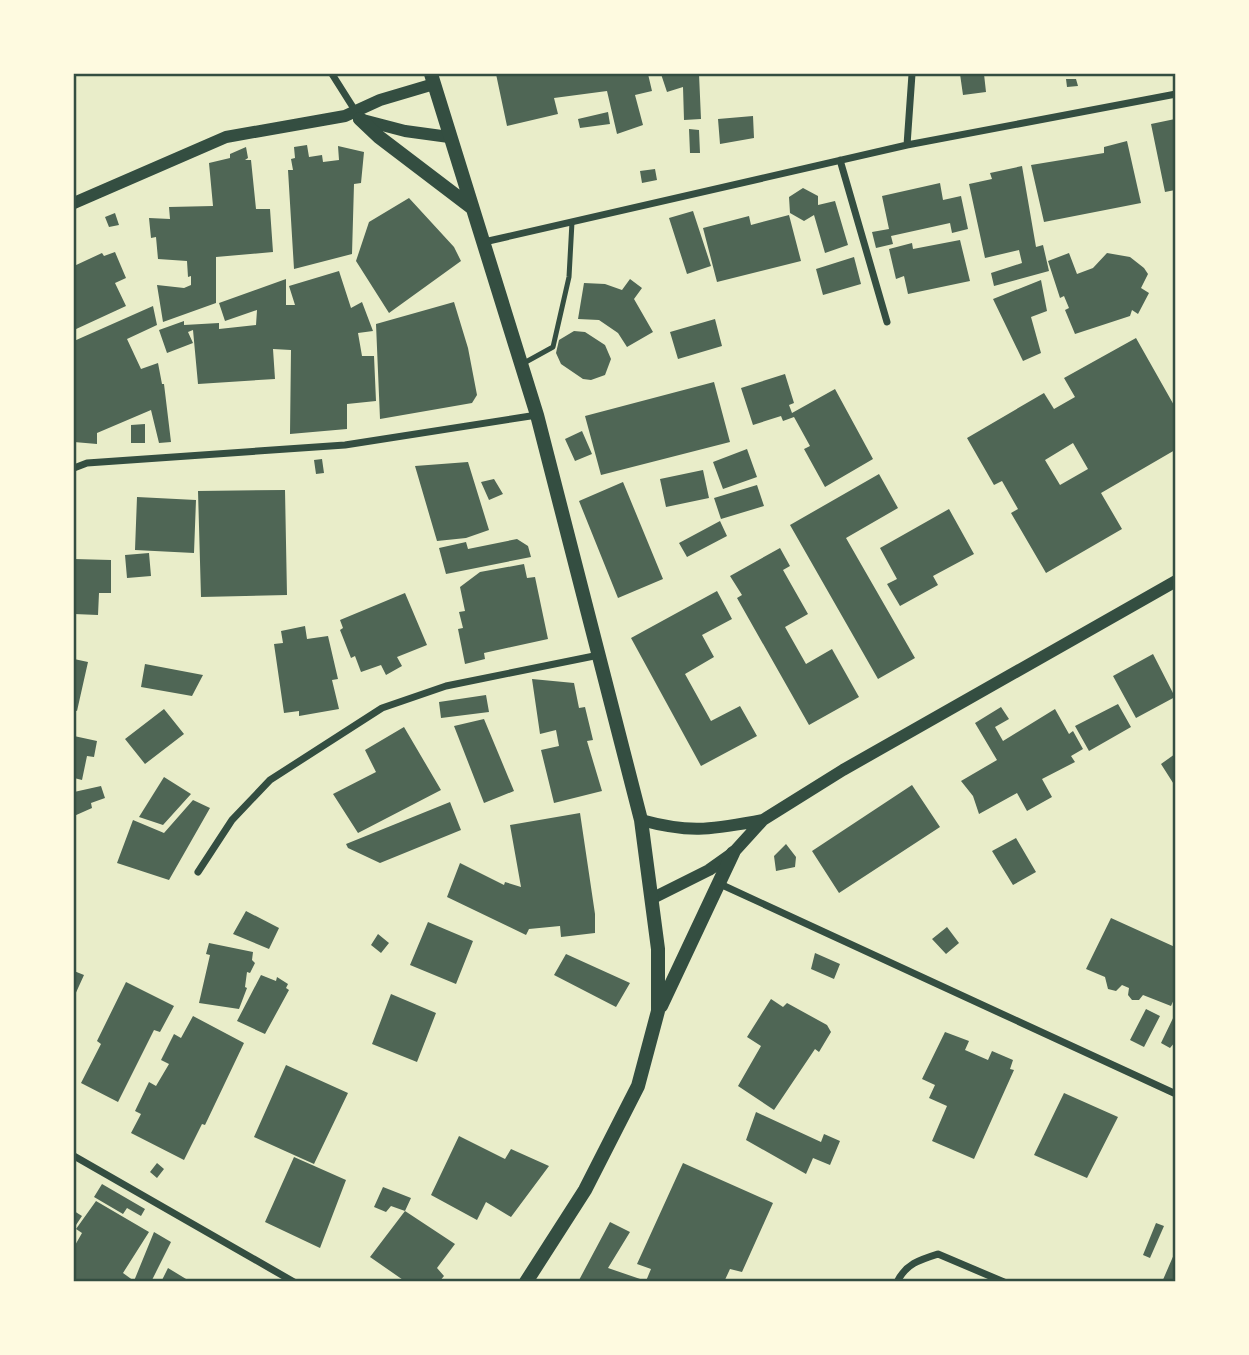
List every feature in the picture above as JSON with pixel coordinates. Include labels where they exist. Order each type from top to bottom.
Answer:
[{"type":"main road","points":[[433,79],[537,415],[640,820],[653,898],[658,1011]]},
{"type":"main road","points":[[353,115],[472,208]]},
{"type":"main road","points":[[526,1282],[585,1190],[638,1086],[658,1011],[733,853]]},
{"type":"street","points":[[332,74],[353,115],[405,131],[449,137]]},
{"type":"street","points":[[907,145],[912,74]]},
{"type":"street","points":[[74,203],[226,137],[306,120],[353,115],[433,79]]},
{"type":"street","points":[[483,243],[907,145],[1175,94]]},
{"type":"street","points":[[840,160],[887,322]]},
{"type":"street","points":[[74,468],[87,463],[345,445],[537,415]]},
{"type":"street","points":[[74,459],[87,463]]},
{"type":"street","points":[[653,898],[685,885],[733,853],[763,820],[844,770],[1175,581]]},
{"type":"street","points":[[198,872],[232,820],[270,780],[382,708],[446,686],[598,655]]},
{"type":"street","points":[[640,820],[697,831],[763,820]]},
{"type":"street","points":[[720,884],[1175,1094]]},
{"type":"street","points":[[74,1156],[293,1282]]},
{"type":"street","points":[[897,1282],[903,1270],[916,1261],[938,1254],[1004,1282]]},
{"type":"lane","points":[[521,365],[553,347],[569,277],[572,222]]},
{"type":"building","points":[[496,74],[648,74],[652,91],[635,95],[643,125],[617,134],[607,91],[554,98],[558,114],[507,126]]},
{"type":"building","points":[[661,74],[699,74],[701,119],[684,120],[683,87],[667,92]]},
{"type":"building","points":[[960,74],[984,74],[986,92],[963,95]]},
{"type":"building","points":[[1066,79],[1076,79],[1078,86],[1067,87]]},
{"type":"building","points":[[608,112],[610,124],[580,128],[578,119]]},
{"type":"building","points":[[753,116],[754,138],[720,144],[718,119]]},
{"type":"building","points":[[1175,119],[1175,190],[1165,192],[1151,124]]},
{"type":"building","points":[[689,129],[699,130],[700,153],[690,153]]},
{"type":"building","points":[[1127,141],[1141,203],[1044,222],[1031,165],[1104,153],[1104,147]]},
{"type":"building","points":[[307,145],[309,157],[322,155],[323,162],[339,160],[338,146],[364,152],[361,183],[354,184],[352,254],[294,269],[288,170],[293,170],[291,159],[295,158],[294,147]]},
{"type":"building","points":[[246,147],[248,158],[245,160],[251,160],[256,209],[270,209],[273,252],[216,257],[216,303],[163,322],[157,285],[184,288],[191,285],[191,276],[188,277],[187,261],[158,259],[156,237],[151,238],[149,218],[170,219],[169,207],[213,206],[209,163],[230,158],[230,154]]},
{"type":"building","points":[[1022,166],[1036,247],[1043,245],[1049,271],[994,286],[991,273],[1022,263],[1019,250],[985,258],[969,184],[992,179],[990,173]]},
{"type":"building","points":[[655,169],[657,180],[642,183],[640,171]]},
{"type":"building","points":[[940,183],[943,200],[961,196],[968,229],[952,233],[950,223],[891,236],[893,244],[876,248],[872,232],[889,229],[882,196]]},
{"type":"building","points":[[803,188],[818,196],[818,205],[835,201],[848,245],[825,253],[814,215],[804,221],[790,213],[789,197]]},
{"type":"building","points":[[409,198],[454,247],[461,261],[389,313],[356,261],[369,222]]},
{"type":"building","points":[[693,211],[711,266],[687,274],[669,218]]},
{"type":"building","points":[[115,213],[119,225],[109,227],[105,217]]},
{"type":"building","points":[[789,215],[801,261],[717,282],[703,228],[749,216],[751,225]]},
{"type":"building","points":[[960,240],[970,281],[908,294],[904,276],[896,279],[889,249],[912,243],[913,249]]},
{"type":"building","points":[[115,252],[126,278],[115,283],[126,306],[74,330],[74,266],[102,253],[104,256]]},
{"type":"building","points":[[1069,253],[1077,274],[1093,268],[1107,253],[1130,257],[1144,268],[1148,274],[1141,288],[1149,293],[1138,314],[1132,310],[1130,316],[1075,334],[1065,310],[1069,308],[1064,296],[1060,298],[1048,261]]},
{"type":"building","points":[[854,257],[861,284],[823,295],[816,269]]},
{"type":"building","points":[[339,271],[351,308],[362,302],[373,331],[358,333],[362,356],[374,356],[376,401],[347,404],[347,429],[290,434],[291,350],[273,349],[275,379],[198,384],[193,330],[188,332],[193,343],[167,353],[159,330],[184,321],[184,325],[219,323],[219,329],[256,325],[257,310],[225,321],[219,303],[286,279],[286,305],[295,305],[289,286]]},
{"type":"building","points":[[630,279],[642,288],[634,299],[653,332],[627,347],[618,333],[599,320],[578,319],[584,283],[605,284],[622,290]]},
{"type":"building","points":[[1041,280],[1047,311],[1031,317],[1041,353],[1023,361],[993,299]]},
{"type":"building","points":[[454,302],[468,348],[477,395],[472,403],[380,419],[376,324]]},
{"type":"building","points":[[153,306],[157,325],[127,339],[141,369],[158,363],[164,384],[171,442],[159,443],[151,410],[97,433],[97,444],[74,442],[74,341]]},
{"type":"building","points":[[715,319],[722,346],[678,359],[670,332]]},
{"type":"building","points":[[574,331],[585,332],[605,345],[611,359],[605,375],[591,380],[583,379],[561,364],[556,353],[559,340]]},
{"type":"building","points":[[1136,338],[1175,407],[1175,450],[1101,493],[1122,529],[1046,573],[1011,513],[1018,509],[1002,481],[994,485],[967,438],[1044,393],[1054,409],[1075,397],[1064,378]],"holes":[[[1073,443],[1088,469],[1060,485],[1045,460]]]},
{"type":"building","points":[[785,374],[794,403],[789,405],[792,413],[835,389],[873,459],[825,487],[804,449],[810,446],[794,417],[783,421],[781,416],[753,425],[741,388]]},
{"type":"building","points":[[714,382],[730,442],[601,475],[585,416]]},
{"type":"building","points":[[145,424],[145,443],[131,443],[131,425]]},
{"type":"building","points":[[582,431],[592,454],[575,461],[565,439]]},
{"type":"building","points":[[747,449],[757,477],[723,489],[713,462]]},
{"type":"building","points":[[322,459],[324,473],[316,474],[314,460]]},
{"type":"building","points":[[468,462],[489,530],[466,538],[437,541],[415,466]]},
{"type":"building","points":[[703,470],[709,498],[666,507],[660,479]]},
{"type":"building","points":[[879,474],[898,508],[846,538],[915,658],[878,679],[790,525]]},
{"type":"building","points":[[494,479],[503,494],[489,500],[481,482]]},
{"type":"building","points":[[623,482],[663,579],[618,598],[579,501]]},
{"type":"building","points":[[757,485],[764,506],[721,519],[714,498]]},
{"type":"building","points":[[285,490],[287,595],[201,597],[198,491]]},
{"type":"building","points":[[137,497],[196,500],[194,553],[135,550]]},
{"type":"building","points":[[949,509],[974,554],[933,576],[938,585],[900,606],[887,584],[897,579],[880,548]]},
{"type":"building","points":[[720,521],[727,536],[687,557],[679,543]]},
{"type":"building","points":[[517,539],[528,546],[531,557],[446,574],[439,548],[466,542],[468,549]]},
{"type":"building","points":[[780,548],[790,566],[783,570],[808,614],[785,627],[806,664],[832,649],[859,697],[809,725],[737,598],[742,595],[730,576]]},
{"type":"building","points":[[149,553],[151,576],[127,578],[125,555]]},
{"type":"building","points":[[74,559],[111,560],[111,593],[99,593],[98,615],[74,614]]},
{"type":"building","points":[[524,564],[527,578],[535,577],[548,639],[484,653],[485,659],[465,664],[458,629],[463,628],[459,612],[465,611],[460,587],[480,572]]},
{"type":"building","points":[[717,591],[732,619],[702,635],[714,657],[685,674],[711,721],[740,706],[757,736],[701,766],[631,638]]},
{"type":"building","points":[[405,593],[427,645],[397,657],[402,666],[386,675],[381,665],[361,672],[355,656],[351,658],[340,630],[343,628],[340,620]]},
{"type":"building","points":[[305,626],[307,639],[328,636],[338,679],[332,680],[339,709],[299,716],[299,711],[284,713],[274,644],[283,643],[281,631]]},
{"type":"building","points":[[1153,654],[1175,697],[1136,718],[1113,676]]},
{"type":"building","points":[[74,659],[88,662],[77,711],[74,710]]},
{"type":"building","points":[[145,664],[203,675],[192,696],[141,687]]},
{"type":"building","points":[[532,679],[574,683],[579,708],[585,707],[593,740],[587,741],[602,791],[554,803],[541,750],[559,746],[556,730],[540,734]]},
{"type":"building","points":[[486,695],[489,712],[441,718],[439,702]]},
{"type":"building","points":[[1118,704],[1131,727],[1089,751],[1075,726]]},
{"type":"building","points":[[1001,707],[1009,719],[995,727],[1003,741],[1055,709],[1069,734],[1073,731],[1083,749],[1071,756],[1075,762],[1042,779],[1052,797],[1027,811],[1017,793],[979,814],[973,796],[961,781],[997,760],[975,723]]},
{"type":"building","points":[[164,709],[184,734],[145,764],[125,739]]},
{"type":"building","points":[[484,719],[514,791],[484,803],[454,726]]},
{"type":"building","points":[[404,727],[441,790],[358,833],[333,794],[376,772],[365,750]]},
{"type":"building","points":[[74,736],[97,741],[94,757],[87,756],[82,780],[74,778]]},
{"type":"building","points":[[1175,754],[1175,786],[1161,764]]},
{"type":"building","points":[[164,777],[191,794],[163,825],[139,817]]},
{"type":"building","points":[[912,785],[940,827],[839,893],[812,851]]},
{"type":"building","points":[[101,786],[105,798],[91,803],[92,808],[74,816],[74,792]]},
{"type":"building","points":[[193,800],[210,808],[169,880],[117,863],[133,820],[164,833]]},
{"type":"building","points":[[450,802],[461,830],[380,863],[348,848],[346,844]]},
{"type":"building","points":[[580,813],[595,914],[595,933],[561,937],[560,926],[529,929],[526,935],[447,897],[460,863],[504,885],[505,882],[521,887],[510,825]]},
{"type":"building","points":[[1016,838],[1036,872],[1013,885],[992,851]]},
{"type":"building","points":[[786,844],[796,857],[795,867],[776,871],[774,856]]},
{"type":"building","points":[[246,911],[279,928],[269,949],[233,934]]},
{"type":"building","points":[[1111,918],[1175,947],[1175,997],[1171,1006],[1143,995],[1139,1000],[1132,1000],[1128,995],[1129,988],[1122,985],[1116,991],[1108,989],[1105,977],[1086,969]]},
{"type":"building","points":[[428,922],[473,941],[456,984],[410,965]]},
{"type":"building","points":[[947,927],[959,943],[946,954],[932,939]]},
{"type":"building","points":[[378,934],[389,943],[381,953],[371,945]]},
{"type":"building","points":[[209,943],[253,952],[252,960],[255,963],[250,973],[247,972],[247,988],[239,1009],[199,1003],[210,955],[206,954]]},
{"type":"building","points":[[815,953],[840,964],[834,979],[811,969]]},
{"type":"building","points":[[566,954],[630,983],[616,1007],[554,975]]},
{"type":"building","points":[[74,971],[84,975],[74,997]]},
{"type":"building","points":[[261,975],[276,981],[277,977],[288,984],[286,988],[289,990],[265,1034],[237,1021]]},
{"type":"building","points":[[126,982],[174,1006],[160,1032],[154,1030],[118,1102],[81,1083],[101,1044],[97,1041]]},
{"type":"building","points":[[391,994],[436,1013],[417,1062],[372,1044]]},
{"type":"building","points":[[771,999],[783,1007],[787,1003],[827,1025],[831,1032],[819,1052],[815,1049],[774,1110],[738,1086],[761,1046],[747,1037]]},
{"type":"building","points":[[1146,1009],[1160,1016],[1144,1047],[1130,1040]]},
{"type":"building","points":[[1175,1014],[1175,1042],[1170,1048],[1161,1043]]},
{"type":"building","points":[[193,1016],[244,1043],[205,1125],[202,1124],[184,1160],[131,1133],[141,1114],[135,1111],[149,1082],[156,1086],[169,1064],[161,1060],[174,1034],[181,1038]]},
{"type":"building","points":[[945,1032],[969,1041],[965,1050],[988,1060],[992,1051],[1013,1060],[1010,1069],[1014,1070],[974,1159],[932,1141],[947,1106],[929,1098],[935,1085],[922,1079]]},
{"type":"building","points":[[286,1065],[348,1093],[314,1164],[254,1137]]},
{"type":"building","points":[[1064,1093],[1118,1117],[1087,1178],[1034,1155]]},
{"type":"building","points":[[756,1112],[821,1142],[824,1134],[840,1141],[830,1165],[813,1158],[806,1174],[746,1140]]},
{"type":"building","points":[[459,1136],[505,1159],[511,1149],[549,1166],[511,1217],[486,1202],[477,1220],[431,1195]]},
{"type":"building","points":[[294,1157],[346,1180],[320,1248],[265,1222]]},
{"type":"building","points":[[157,1163],[164,1169],[157,1178],[150,1172]]},
{"type":"building","points":[[683,1163],[773,1203],[742,1272],[730,1269],[724,1282],[578,1282],[610,1222],[630,1232],[608,1268],[646,1281],[651,1269],[637,1264]]},
{"type":"building","points":[[102,1184],[145,1209],[141,1216],[127,1208],[123,1214],[94,1197]]},
{"type":"building","points":[[383,1187],[411,1198],[405,1211],[391,1206],[386,1212],[374,1207]]},
{"type":"building","points":[[96,1201],[149,1232],[123,1273],[134,1281],[154,1232],[171,1242],[151,1282],[74,1282],[74,1247],[82,1233],[76,1229]]},
{"type":"building","points":[[74,1211],[82,1216],[74,1228]]},
{"type":"building","points":[[405,1211],[455,1244],[437,1268],[444,1276],[439,1282],[406,1282],[370,1257]]},
{"type":"building","points":[[1156,1223],[1164,1226],[1150,1258],[1143,1255]]},
{"type":"building","points":[[1175,1252],[1175,1282],[1162,1282]]},
{"type":"building","points":[[168,1268],[191,1282],[161,1282]]}]
